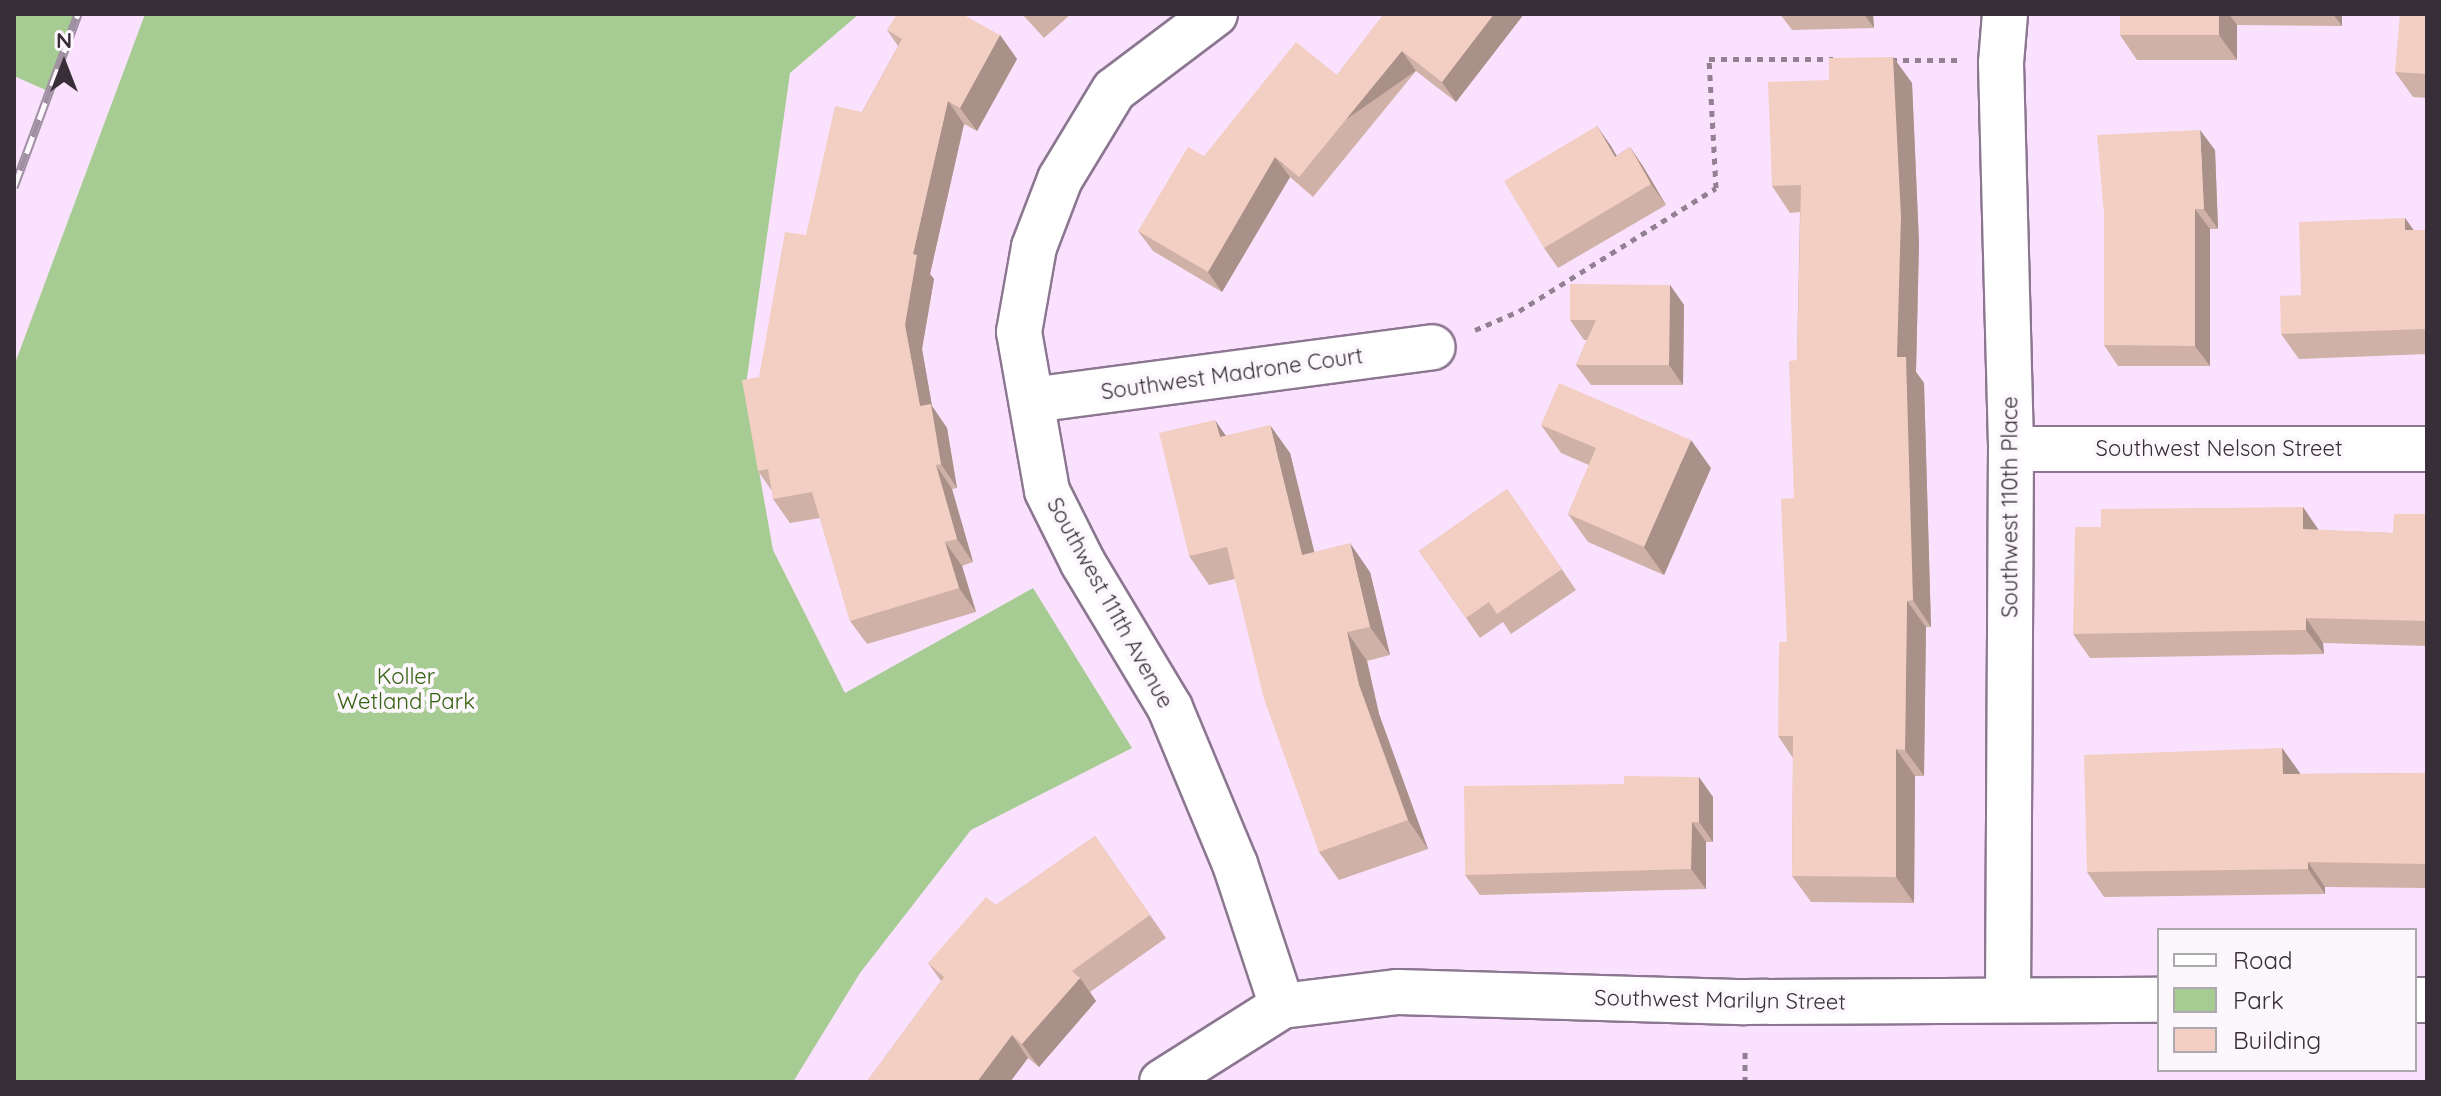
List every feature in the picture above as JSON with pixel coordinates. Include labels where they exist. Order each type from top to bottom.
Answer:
[{"type":"street","name":"Southwest 111th Avenue","points":[[1215,14],[1114,90],[1060,179],[1034,247],[1019,332],[1047,491],[1083,563],[1170,708],[1235,864],[1282,1006]]},
{"type":"street","name":"Southwest 110th Place","points":[[2005,14],[2001,63],[2011,449],[2008,1000]]},
{"type":"street","name":"Southwest Madrone Court","points":[[1032,400],[1433,347]]},
{"type":"street","name":"Southwest Nelson Street","points":[[2011,449],[2427,449]]},
{"type":"street","name":"Southwest Marilyn Street","points":[[1282,1006],[1398,992],[1745,1002],[2157,1000]]},
{"type":"street","points":[[1162,1082],[1282,1006]]},
{"type":"path","points":[[1433,347],[1519,311],[1716,188],[1709,59],[1837,60]]},
{"type":"path","points":[[1884,60],[2001,63]]},
{"type":"green space","points":[[14,14],[79,14],[50,92],[14,76]]},
{"type":"green space","name":"Koller Wetland Park","points":[[145,14],[859,14],[790,73],[745,392],[773,550],[845,693],[1033,588],[1132,748],[971,830],[860,973],[793,1082],[14,1082],[14,366]]},
{"type":"building","points":[[897,14],[962,14],[1000,35],[960,108],[948,101],[913,254],[917,255],[905,325],[920,406],[931,404],[941,464],[936,465],[957,539],[945,542],[959,588],[850,621],[812,492],[773,499],[768,469],[758,471],[742,380],[759,377],[785,232],[806,235],[835,106],[862,112],[902,39],[887,30]]},
{"type":"building","points":[[1384,14],[1494,14],[1442,82],[1402,51],[1299,177],[1275,157],[1208,272],[1138,231],[1188,147],[1204,156],[1296,42],[1337,75]]},
{"type":"building","points":[[2120,14],[2219,14],[2219,35],[2120,35]]},
{"type":"building","points":[[2400,14],[2427,14],[2427,74],[2395,72]]},
{"type":"building","points":[[1893,57],[1901,217],[1897,357],[1906,357],[1913,600],[1907,601],[1905,750],[1896,749],[1896,877],[1792,876],[1793,736],[1778,736],[1779,642],[1787,642],[1781,499],[1794,498],[1789,361],[1797,360],[1801,185],[1772,186],[1768,82],[1829,80],[1829,58]]},
{"type":"building","points":[[1597,126],[1615,157],[1630,147],[1651,184],[1544,248],[1504,181]]},
{"type":"building","points":[[2200,130],[2204,209],[2195,209],[2195,346],[2104,345],[2104,213],[2097,135]]},
{"type":"building","points":[[2405,218],[2405,230],[2427,230],[2427,329],[2281,334],[2280,296],[2301,295],[2299,222]]},
{"type":"building","points":[[1570,284],[1670,285],[1669,365],[1576,365],[1596,320],[1570,320]]},
{"type":"building","points":[[1559,383],[1691,440],[1644,547],[1568,514],[1596,448],[1541,425]]},
{"type":"building","points":[[1215,420],[1220,437],[1270,425],[1302,555],[1350,543],[1370,627],[1347,632],[1359,685],[1408,820],[1319,852],[1264,699],[1227,547],[1189,556],[1159,433]]},
{"type":"building","points":[[1507,489],[1562,569],[1497,614],[1489,602],[1466,618],[1419,551]]},
{"type":"building","points":[[2303,507],[2303,529],[2393,533],[2394,514],[2427,514],[2427,621],[2306,618],[2306,630],[2073,634],[2075,527],[2101,527],[2101,509]]},
{"type":"building","points":[[2282,748],[2283,774],[2427,773],[2427,864],[2308,862],[2308,869],[2087,872],[2084,755]]},
{"type":"building","points":[[1624,776],[1699,777],[1699,822],[1692,822],[1691,869],[1465,875],[1464,786],[1624,784]]},
{"type":"building","points":[[1095,836],[1150,915],[1072,971],[1080,978],[1022,1044],[1012,1035],[977,1082],[868,1080],[944,977],[928,963],[986,897],[996,905]]},
{"type":"railway","points":[[14,187],[78,14]]}]
